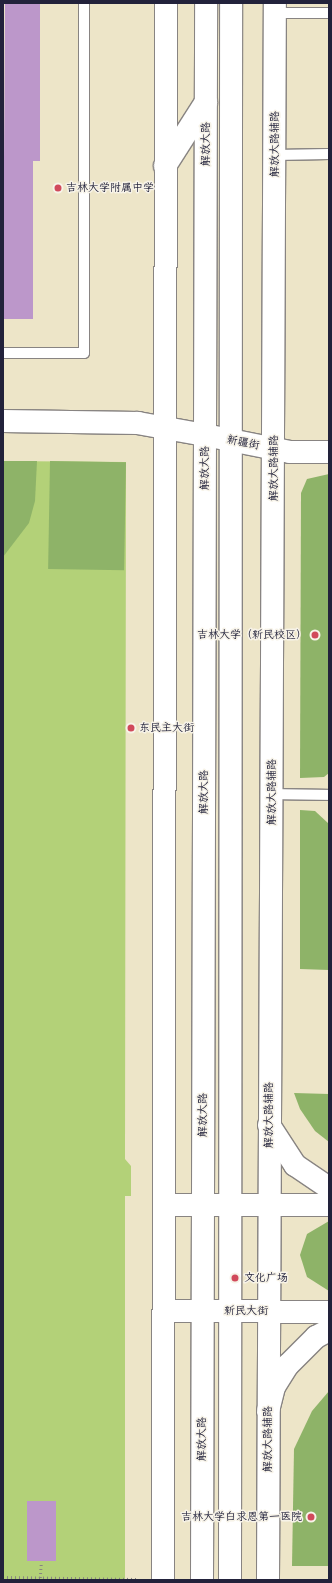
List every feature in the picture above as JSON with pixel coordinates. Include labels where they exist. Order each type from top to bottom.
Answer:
[{"type":"main road","points":[[163,1580],[166,3]]},
{"type":"main road","name":"解放大路","points":[[202,1580],[206,3]]},
{"type":"main road","points":[[230,1580],[231,3]]},
{"type":"main road","name":"解放大路辅路","points":[[268,1580],[275,8]]},
{"type":"main road","points":[[165,166],[206,102]]},
{"type":"main road","points":[[3,421],[138,423],[205,435]]},
{"type":"main road","name":"新疆街","points":[[205,435],[274,449],[329,452]]},
{"type":"main road","points":[[269,1125],[295,1165],[329,1188]]},
{"type":"main road","points":[[164,1205],[329,1205]]},
{"type":"main road","name":"新民大街","points":[[164,1311],[329,1312]]},
{"type":"main road","points":[[268,1411],[274,1387],[288,1364],[316,1337],[329,1330]]},
{"type":"lane","points":[[3,353],[84,353],[84,3]]},
{"type":"lane","points":[[275,8],[329,13]]},
{"type":"lane","points":[[274,155],[329,154]]},
{"type":"lane","points":[[272,794],[329,795]]},
{"type":"path","points":[[40,1562],[40,1578]]},
{"type":"path","points":[[3,1577],[136,1579]]},
{"type":"green space","points":[[3,461],[126,462],[125,1159],[131,1166],[131,1196],[125,1196],[125,1580],[3,1580]]},
{"type":"green space","points":[[3,461],[37,461],[35,501],[29,523],[3,557]]},
{"type":"green space","points":[[50,461],[126,462],[124,570],[48,569]]},
{"type":"green space","name":"吉林大学（新民校区）","points":[[329,474],[329,773],[324,777],[300,778],[301,493],[307,479]]},
{"type":"green space","points":[[300,810],[315,811],[329,824],[329,970],[300,969]]},
{"type":"green space","points":[[294,1093],[329,1094],[329,1142],[315,1131],[300,1109]]},
{"type":"green space","points":[[329,1221],[329,1291],[307,1277],[300,1255],[307,1234]]},
{"type":"green space","name":"吉林大学白求恩第一医院","points":[[329,1391],[329,1566],[292,1566],[294,1449],[312,1411]]},
{"type":"building","points":[[5,3],[40,3],[40,161],[33,161],[33,319],[3,319]]},
{"type":"building","points":[[27,1501],[56,1501],[56,1561],[27,1561]]},
{"type":"place","name":"吉林大学附属中学","points":[[58,188]]},
{"type":"place","name":"吉林大学（新民校区）","points":[[315,635]]},
{"type":"place","name":"东民主大街","points":[[131,728]]},
{"type":"place","name":"文化广场","points":[[235,1278]]},
{"type":"place","name":"吉林大学白求恩第一医院","points":[[311,1517]]}]
